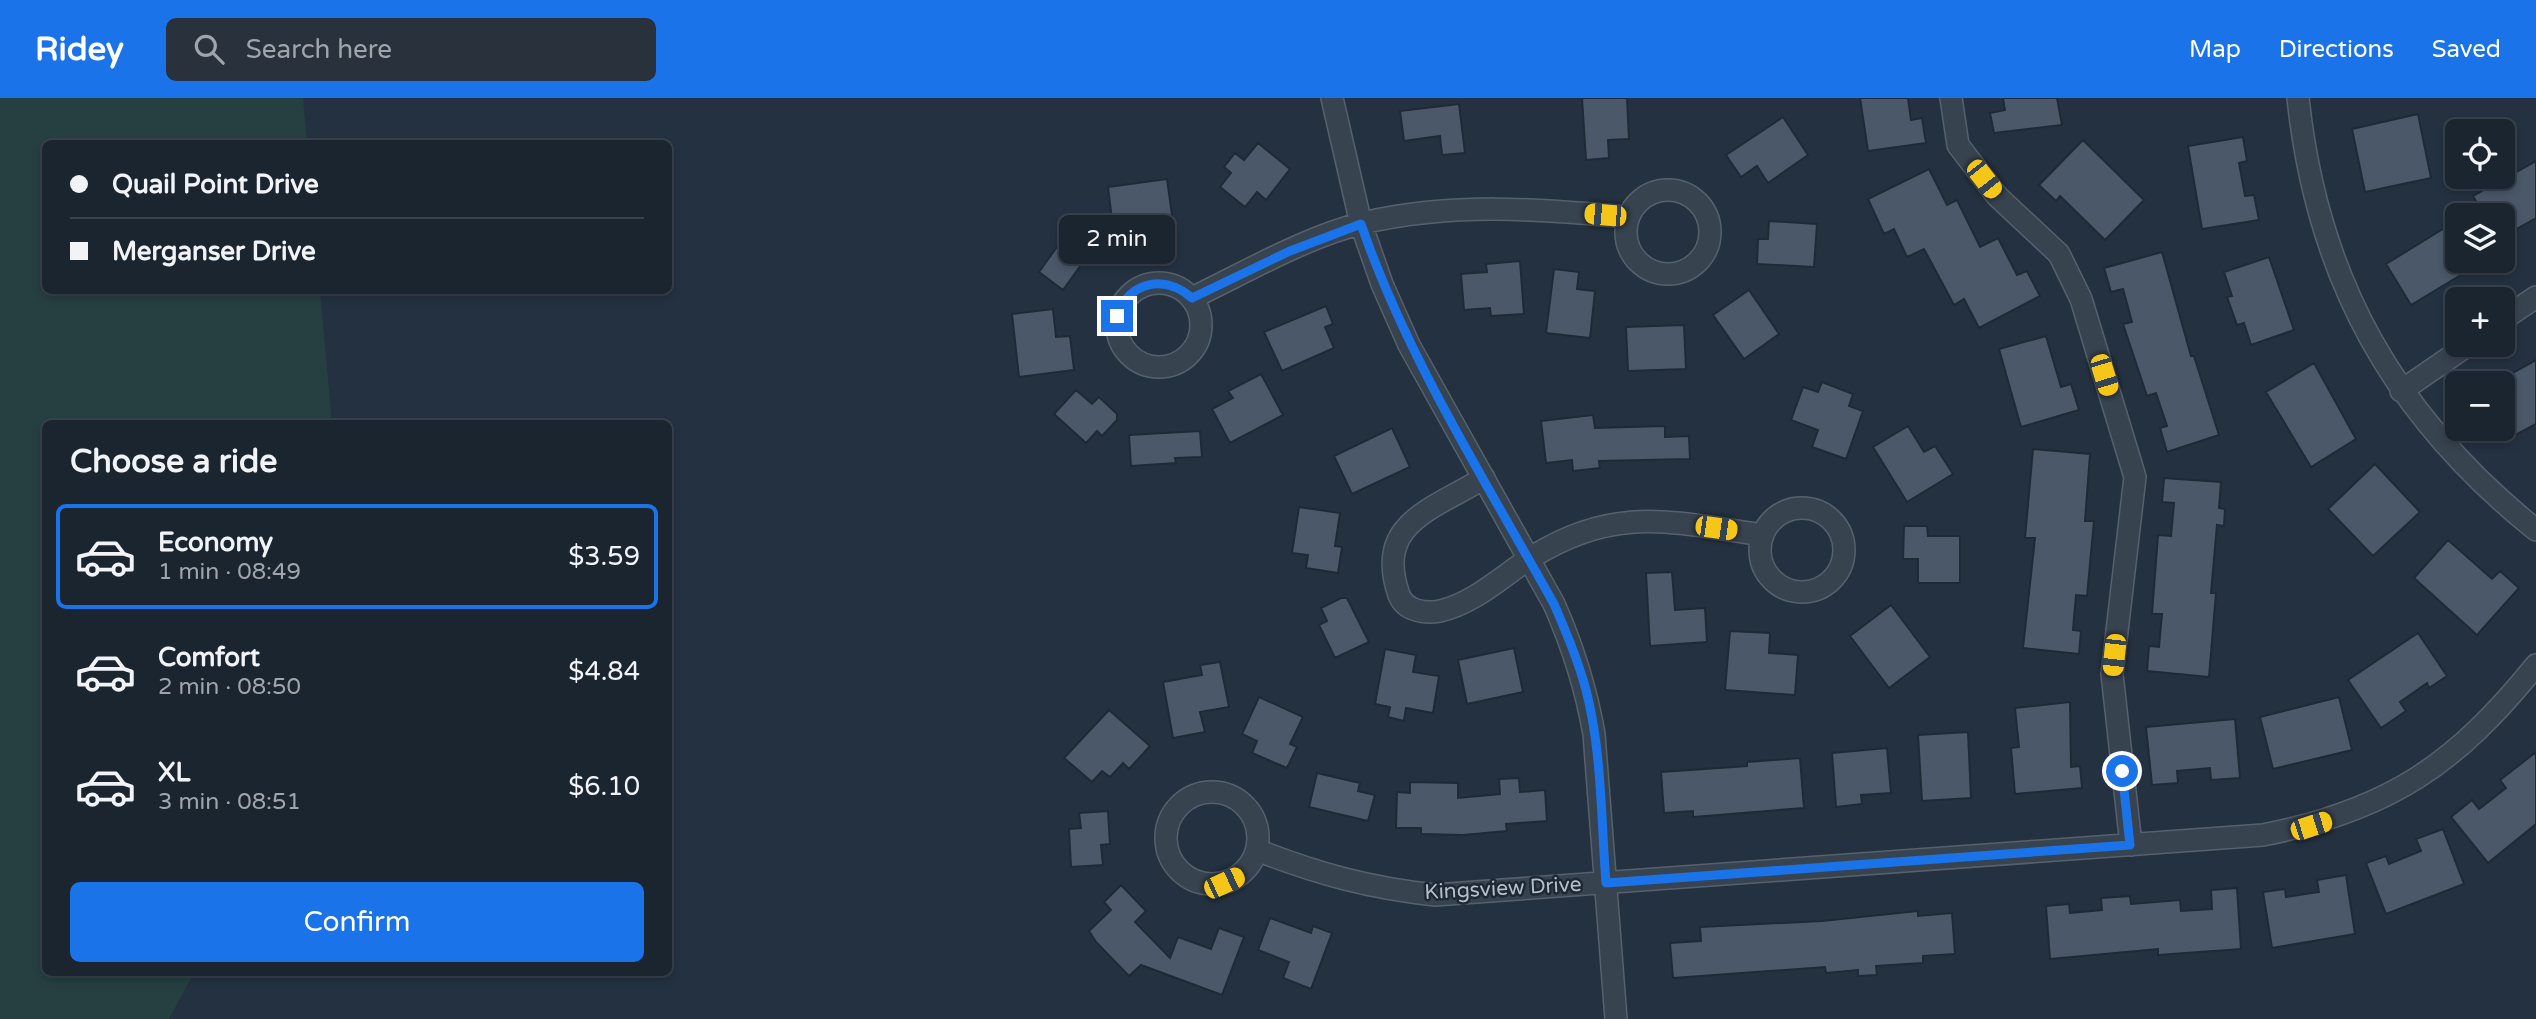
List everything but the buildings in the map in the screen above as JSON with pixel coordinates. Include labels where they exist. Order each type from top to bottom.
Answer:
[{"type":"street","points":[[1951,98],[1958,145],[1997,196],[2059,254],[2081,299],[2135,477],[2112,674],[2130,845]]},
{"type":"street","points":[[2298,98],[2311,189],[2327,243],[2359,320],[2401,391],[2451,453],[2490,492],[2536,530]]},
{"type":"street","points":[[1335,100],[1361,224],[1382,284],[1409,345],[1563,625],[1586,692],[1594,734],[1616,1019]]},
{"type":"street","points":[[1657,191],[1684,193],[1695,199],[1709,222],[1707,247],[1700,260],[1688,269],[1674,274],[1646,268],[1635,258],[1628,246],[1628,217],[1645,196],[1657,191]]},
{"type":"street","points":[[1192,298],[1290,251],[1361,224],[1428,212],[1499,207],[1628,217]]},
{"type":"street","points":[[1156,282],[1169,284],[1192,298],[1201,324],[1192,351],[1181,360],[1161,366],[1140,362],[1128,354],[1117,329],[1122,303],[1131,293],[1156,282]]},
{"type":"street","points":[[2515,311],[2536,297]]},
{"type":"street","points":[[2401,391],[2451,357]]},
{"type":"street","points":[[1484,478],[1411,522],[1397,536],[1392,555],[1393,577],[1401,600],[1415,611],[1439,611],[1467,601],[1568,536],[1612,522],[1668,521],[1763,535]]},
{"type":"street","points":[[1792,509],[1818,511],[1829,518],[1843,540],[1842,566],[1834,578],[1816,590],[1794,592],[1780,587],[1769,577],[1762,564],[1760,549],[1763,535],[1770,524],[1792,509]]},
{"type":"street","name":"Kingsview Drive","points":[[1257,850],[1298,866],[1375,888],[1435,895],[2263,835],[2311,826],[2356,811],[2399,790],[2467,743],[2501,708],[2536,665]]},
{"type":"street","points":[[1209,791],[1224,793],[1249,809],[1257,829],[1257,850],[1250,865],[1238,876],[1224,883],[1208,884],[1192,880],[1179,871],[1169,858],[1165,842],[1167,826],[1172,813],[1189,798],[1209,791]]},
{"type":"green space","points":[[0,98],[303,98],[307,140],[42,140],[42,294],[320,294],[332,420],[42,420],[42,976],[192,976],[169,1019],[0,1019]]},
{"type":"route","points":[[1117,316],[1122,303],[1131,293],[1143,286],[1156,282],[1169,284],[1192,298],[1290,251],[1361,224],[1382,284],[1409,345],[1554,604],[1572,646],[1586,692],[1594,734],[1606,883],[2130,845],[2122,771]]}]
